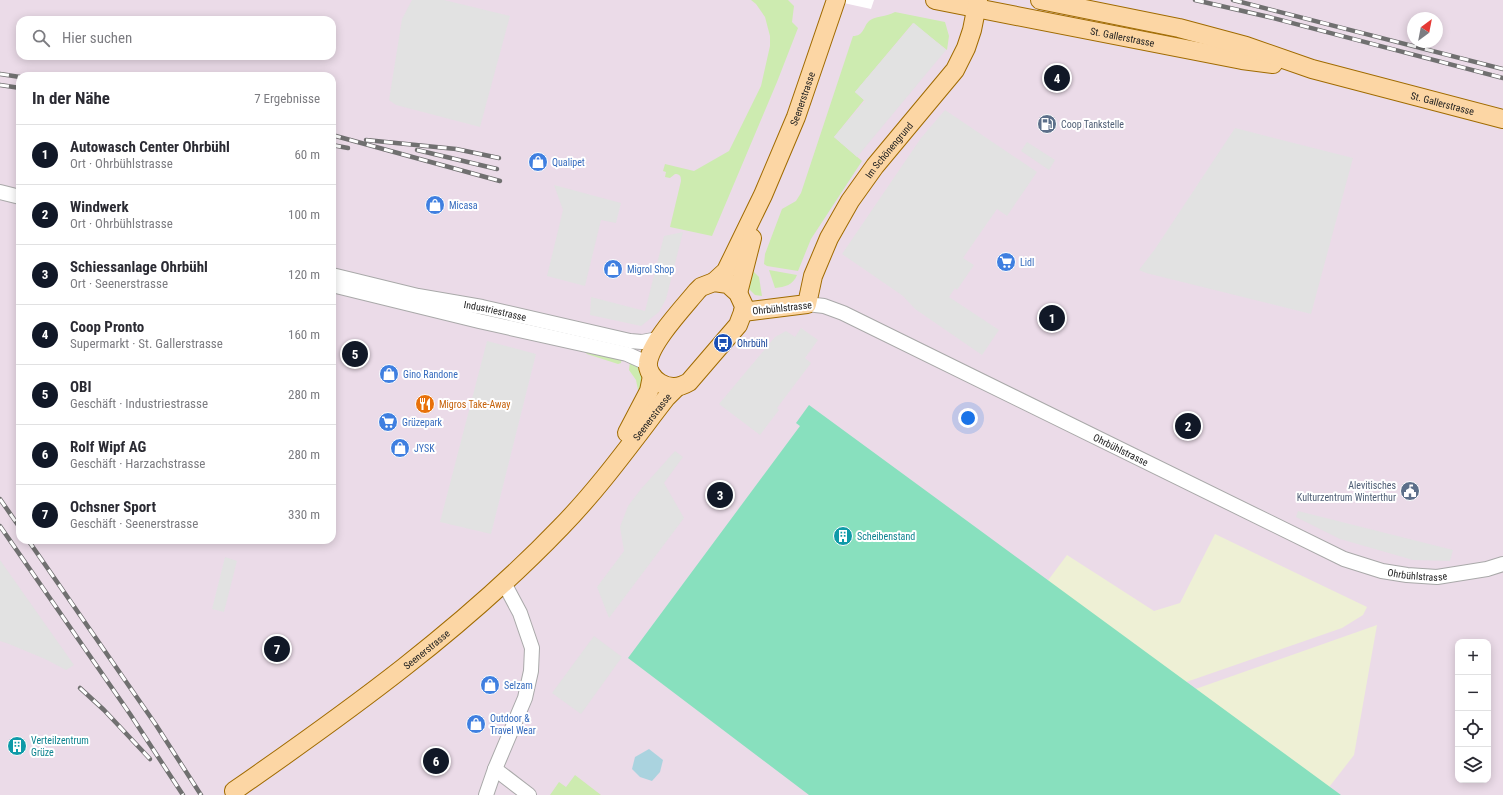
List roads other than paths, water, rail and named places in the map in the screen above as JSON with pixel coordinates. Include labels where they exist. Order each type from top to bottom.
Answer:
[{"type":"main road","name":"Seenerstrasse","points":[[599,485],[649,391],[651,350],[696,291],[702,286],[714,282],[726,271],[763,195],[796,117],[836,0]]},
{"type":"main road","name":"St. Gallerstrasse","points":[[935,0],[977,4],[1242,60],[1312,69]]},
{"type":"main road","name":"St. Gallerstrasse","points":[[1040,0],[1186,30],[1246,46],[1312,69],[1503,119]]},
{"type":"main road","name":"Im Schönengrund","points":[[807,304],[813,276],[829,238],[850,201],[875,166],[955,70],[966,48],[972,30],[977,4]]},
{"type":"main road","name":"Seenerstrasse","points":[[650,370],[657,381],[663,385],[676,387],[683,386],[694,378],[738,325],[744,306],[738,293],[763,195]]},
{"type":"main road","points":[[714,282],[728,284],[738,293]]},
{"type":"main road","name":"Ohrbühlstrasse","points":[[743,312],[807,304]]},
{"type":"main road","name":"Seenerstrasse","points":[[234,791],[353,707],[471,612],[504,583],[561,527],[599,485],[676,387]]},
{"type":"street","points":[[0,192],[16,196]]},
{"type":"street","name":"Industriestrasse","points":[[336,276],[418,296],[482,307],[630,341],[642,342],[658,339]]},
{"type":"street","name":"Industriestrasse","points":[[336,286],[479,321],[627,354],[650,370]]},
{"type":"street","name":"Ohrbühlstrasse","points":[[807,304],[824,306],[842,313],[1356,564],[1382,571],[1407,575],[1437,577],[1487,569],[1503,564]]},
{"type":"street","points":[[486,795],[495,769],[525,698],[531,671],[532,648],[520,613],[504,583]]},
{"type":"street","points":[[495,769],[529,795]]},
{"type":"water","points":[[649,749],[663,760],[660,772],[652,781],[640,777],[632,769],[635,757]]},
{"type":"railway","points":[[1195,0],[1269,17],[1503,78]]},
{"type":"railway","points":[[1233,0],[1503,69]]},
{"type":"railway","points":[[0,74],[16,76]]},
{"type":"railway","points":[[0,85],[16,87]]},
{"type":"railway","points":[[336,136],[500,181]]},
{"type":"railway","points":[[366,140],[456,149],[499,158]]},
{"type":"railway","points":[[336,146],[348,148]]},
{"type":"railway","points":[[417,150],[497,169]]},
{"type":"railway","points":[[0,499],[16,522]]},
{"type":"railway","points":[[0,526],[130,714],[183,795]]},
{"type":"railway","points":[[31,544],[156,725],[201,795]]},
{"type":"railway","points":[[80,688],[104,710],[150,759]]},
{"type":"place","name":"Coop Pronto","points":[[1057,78]]},
{"type":"place","name":"Coop Tankstelle","points":[[1047,124]]},
{"type":"place","name":"Qualipet","points":[[538,162]]},
{"type":"place","name":"Micasa","points":[[435,205]]},
{"type":"place","name":"Lidl","points":[[1006,262]]},
{"type":"place","name":"Migrol Shop","points":[[613,269]]},
{"type":"place","name":"Autowasch Center Ohrbühl","points":[[1052,318]]},
{"type":"place","name":"Ohrbühl","points":[[723,343]]},
{"type":"place","name":"OBI","points":[[355,354]]},
{"type":"place","name":"Gino Randone","points":[[389,374]]},
{"type":"place","name":"Migros Take-Away","points":[[425,404]]},
{"type":"place","name":"Grüzepark","points":[[388,422]]},
{"type":"place","name":"Windwerk","points":[[1188,426]]},
{"type":"place","name":"JYSK","points":[[400,448]]},
{"type":"place","name":"Alevitisches Kulturzentrum Winterthur","points":[[1410,491]]},
{"type":"place","name":"Schiessanlage Ohrbühl","points":[[720,495]]},
{"type":"place","name":"Scheibenstand","points":[[843,536]]},
{"type":"place","name":"Ochsner Sport","points":[[277,649]]},
{"type":"place","name":"Selzam","points":[[490,685]]},
{"type":"place","name":"Outdoor & Travel Wear","points":[[476,724]]},
{"type":"place","name":"Verteilzentrum Grüze","points":[[17,746]]},
{"type":"place","name":"Rolf Wipf AG","points":[[436,761]]}]
